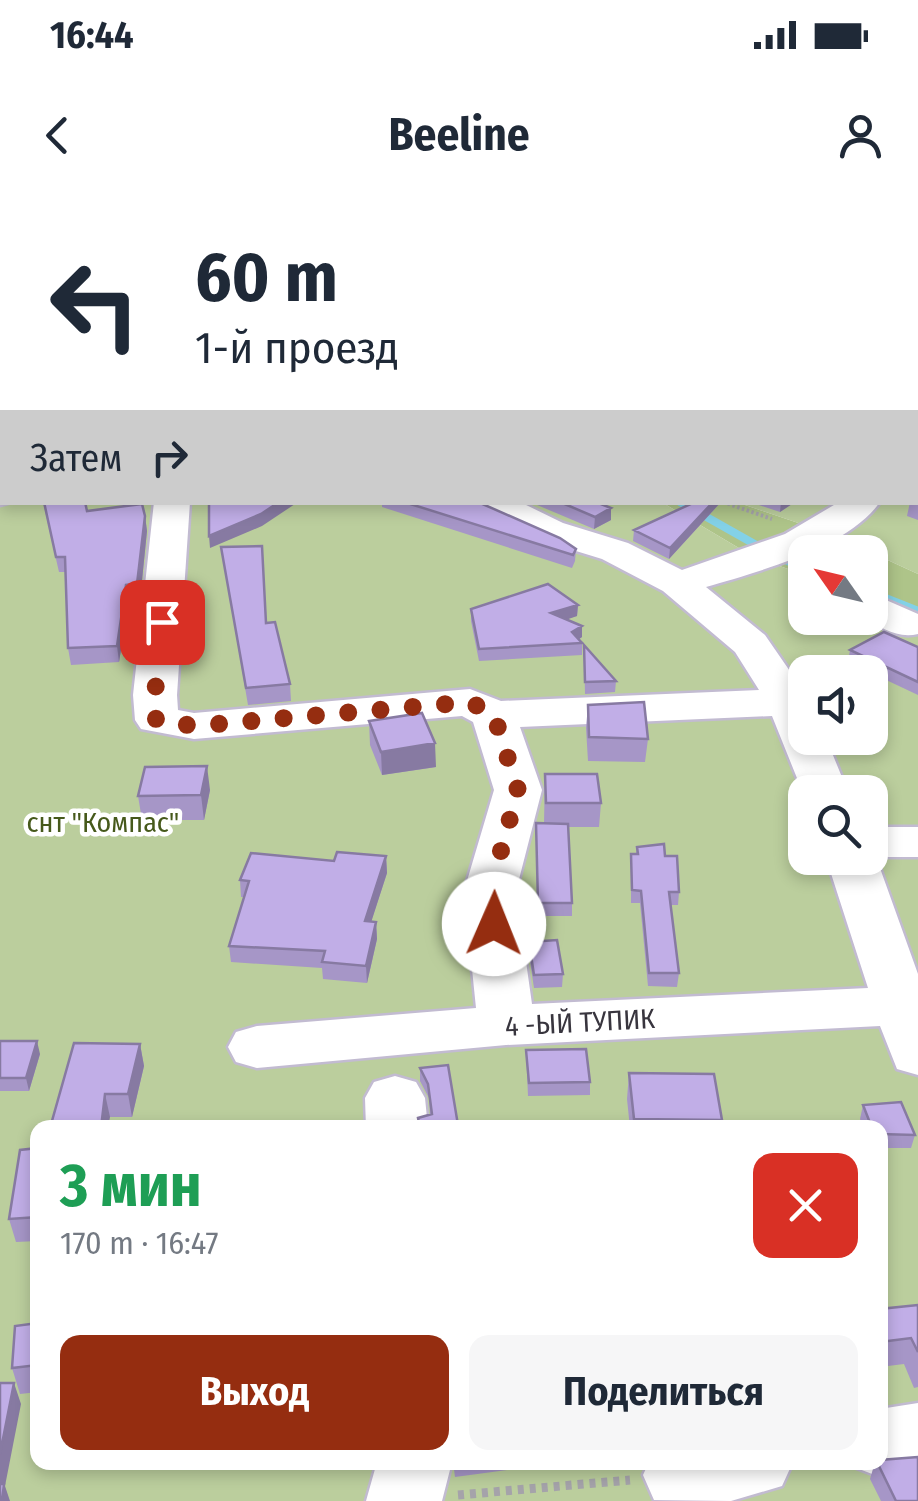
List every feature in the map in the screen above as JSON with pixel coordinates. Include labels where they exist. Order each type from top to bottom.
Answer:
[{"type":"street","points":[[172,505],[156,720],[194,726],[470,702],[494,715],[788,702]]},
{"type":"street","points":[[496,505],[550,531],[614,551],[677,583],[750,644],[788,701]]},
{"type":"street","points":[[677,583],[830,528],[854,510]]},
{"type":"street","points":[[765,554],[788,566]]},
{"type":"street","points":[[888,614],[907,624]]},
{"type":"street","points":[[494,715],[518,790],[490,890],[506,1025]]},
{"type":"street","points":[[888,842],[918,842]]},
{"type":"street","points":[[857,875],[913,1022]]},
{"type":"street","name":"4 -ЫЙ ТУПИК","points":[[257,1046],[506,1025],[913,1022]]},
{"type":"street","points":[[888,1442],[918,1436]]},
{"type":"street","points":[[405,1500],[414,1470]]},
{"type":"street","points":[[681,1475],[710,1470]]},
{"type":"path","points":[[405,1500],[681,1475]]},
{"type":"green space","name":"снт \"Компас\"","points":[[0,505],[666,505],[754,557],[788,569],[788,635],[888,635],[888,622],[918,630],[918,1501],[0,1501]]},
{"type":"green space","points":[[666,505],[745,505],[833,535],[788,535],[788,569],[754,557]]},
{"type":"green space","points":[[745,505],[918,505],[918,574],[888,560],[888,535],[833,535]]},
{"type":"green space","points":[[888,560],[918,574],[918,630],[888,614]]},
{"type":"building","points":[[45,505],[86,505],[87,511],[142,505],[145,516],[137,584],[126,585],[117,646],[68,648],[65,557],[56,557]]},
{"type":"building","points":[[209,505],[274,505],[261,514],[209,536]]},
{"type":"building","points":[[414,505],[485,505],[560,538],[576,549],[573,555]]},
{"type":"building","points":[[567,505],[611,508],[595,517]]},
{"type":"building","points":[[688,505],[710,505],[670,548],[634,530]]},
{"type":"building","points":[[262,546],[266,623],[275,622],[290,684],[246,688],[221,547]]},
{"type":"building","points":[[548,584],[578,605],[551,613],[582,626],[572,632],[582,643],[479,649],[471,609]]},
{"type":"building","points":[[888,634],[918,647],[918,682],[888,668],[888,655],[861,655],[850,650]]},
{"type":"building","points":[[584,645],[616,681],[585,682]]},
{"type":"building","points":[[644,702],[648,739],[589,737],[588,705]]},
{"type":"building","points":[[422,713],[435,743],[381,752],[369,721]]},
{"type":"building","points":[[207,766],[201,795],[138,796],[145,767]]},
{"type":"building","points":[[545,774],[597,774],[601,803],[546,803]]},
{"type":"building","points":[[536,823],[568,824],[572,903],[538,903]]},
{"type":"building","points":[[664,844],[665,856],[677,856],[679,892],[669,892],[679,973],[649,973],[641,891],[632,890],[631,854],[638,854],[637,847]]},
{"type":"building","points":[[337,852],[386,856],[365,921],[376,922],[366,966],[322,962],[325,951],[229,946],[249,881],[240,880],[251,853],[334,861]]},
{"type":"building","points":[[557,940],[563,974],[534,975],[529,942]]},
{"type":"building","points":[[0,1041],[37,1041],[26,1078],[0,1078]]},
{"type":"building","points":[[74,1043],[140,1044],[128,1094],[105,1094],[102,1120],[52,1120]]},
{"type":"building","points":[[586,1049],[590,1082],[529,1083],[526,1050]]},
{"type":"building","points":[[448,1065],[457,1120],[418,1120],[432,1114],[428,1084],[420,1068]]},
{"type":"building","points":[[629,1073],[714,1074],[722,1120],[634,1119]]},
{"type":"building","points":[[901,1102],[915,1135],[888,1134],[888,1120],[869,1120],[863,1105]]},
{"type":"building","points":[[30,1149],[30,1218],[9,1219],[20,1150]]},
{"type":"building","points":[[918,1305],[918,1352],[911,1338],[888,1341],[888,1308]]},
{"type":"building","points":[[30,1324],[30,1366],[12,1368],[15,1326]]},
{"type":"building","points":[[0,1383],[14,1383],[0,1454]]},
{"type":"building","points":[[918,1457],[918,1501],[896,1501],[881,1470],[888,1470],[888,1459]]},
{"type":"waterway","points":[[685,505],[765,550]]},
{"type":"waterway","points":[[760,547],[788,560]]},
{"type":"waterway","points":[[888,600],[918,612]]},
{"type":"route","points":[[162,622],[156,720],[194,726],[470,702],[494,715],[518,790],[490,890],[494,924]]}]
